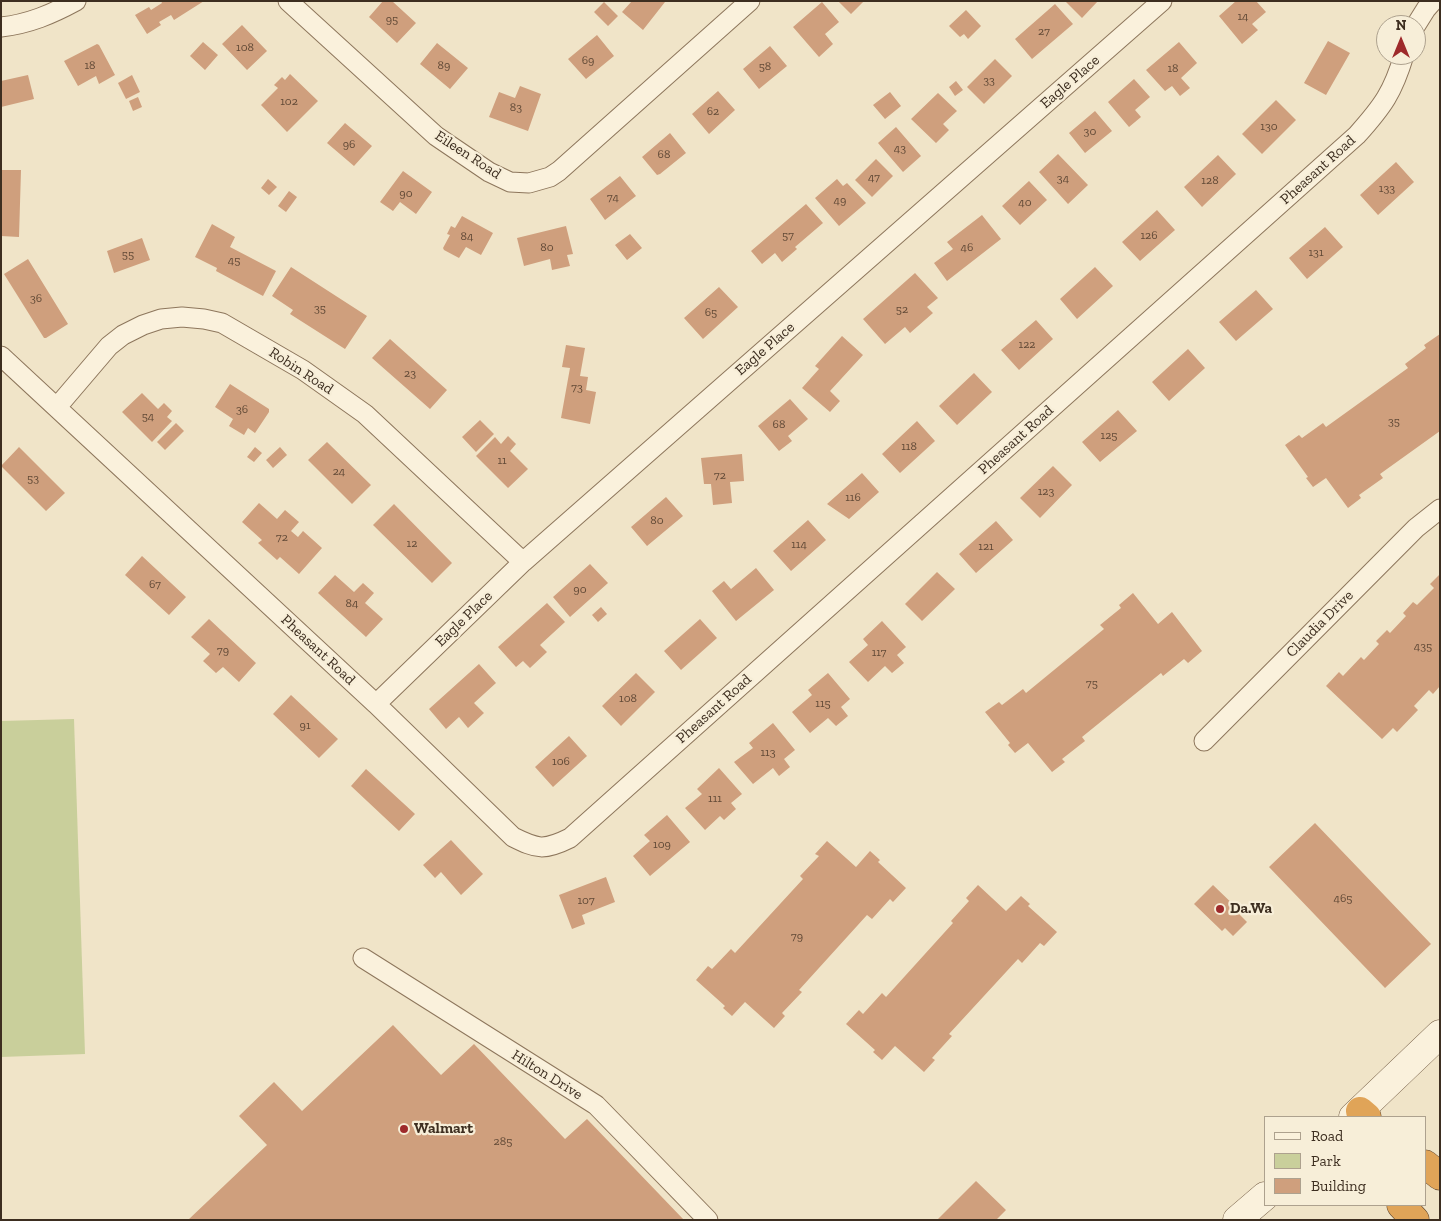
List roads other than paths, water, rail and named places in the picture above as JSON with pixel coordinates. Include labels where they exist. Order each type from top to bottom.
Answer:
[{"type":"highway","points":[[1426,1165],[1440,1176]]},
{"type":"highway","points":[[1402,1206],[1415,1220]]},
{"type":"main road","points":[[1360,1115],[1440,1034]]},
{"type":"main road","points":[[1238,1220],[1264,1197]]},
{"type":"street","points":[[1,27],[41,19],[76,1]]},
{"type":"street","name":"Eileen Road","points":[[288,1],[436,136],[471,161],[495,175],[510,182],[529,183],[550,177],[559,171],[750,1]]},
{"type":"street","name":"Eagle Place","points":[[376,704],[523,562],[1162,1]]},
{"type":"street","points":[[1422,15],[1434,1]]},
{"type":"street","name":"Pheasant Road","points":[[1,356],[376,704],[513,837],[532,846],[545,848],[570,838],[1358,135],[1386,101],[1397,79],[1401,65]]},
{"type":"street","name":"Robin Road","points":[[57,407],[109,346],[123,335],[161,319],[189,317],[204,318],[222,323],[303,370],[365,414],[523,562]]},
{"type":"street","name":"Claudia Drive","points":[[1204,741],[1416,528],[1440,509]]},
{"type":"street","name":"Hilton Drive","points":[[363,958],[596,1105],[708,1220]]},
{"type":"place","name":"Da.Wa","points":[[1220,909]]},
{"type":"place","name":"Walmart","points":[[404,1129]]}]
